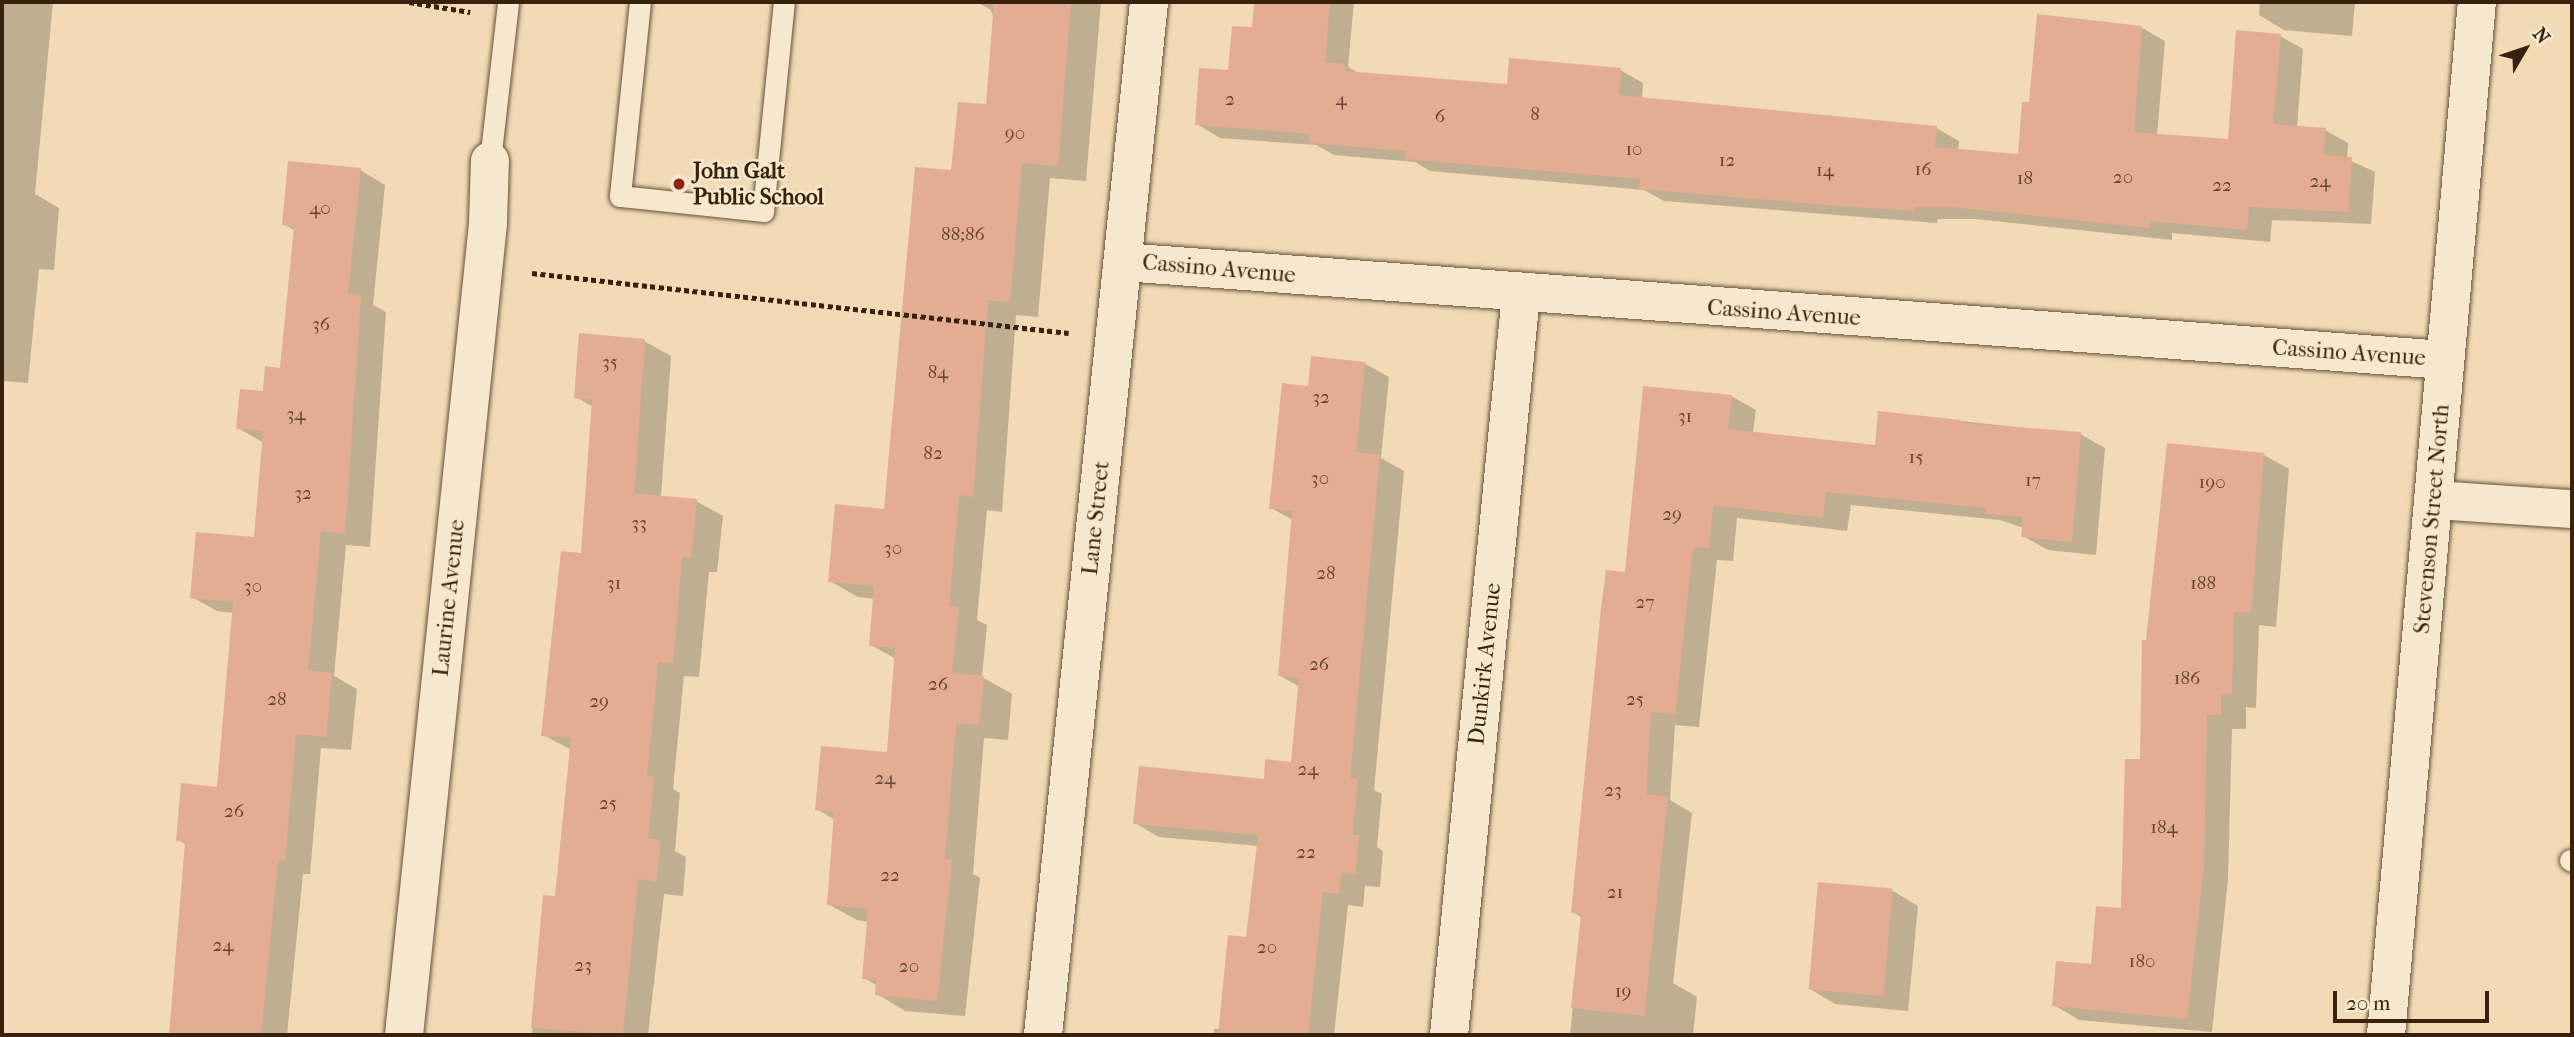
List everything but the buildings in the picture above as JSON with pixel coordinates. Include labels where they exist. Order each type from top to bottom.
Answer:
[{"type":"street","name":"Lane Street","points":[[1043,1035],[1149,2]]},
{"type":"street","name":"Stevenson Street North","points":[[2386,1035],[2477,2]]},
{"type":"street","name":"Laurine Avenue","points":[[404,1035],[488,223],[490,161]]},
{"type":"street","name":"Cassino Avenue","points":[[1123,262],[1521,294],[2445,360]]},
{"type":"street","name":"Dunkirk Avenue","points":[[1450,1035],[1521,294]]},
{"type":"street","points":[[2435,500],[2572,509]]},
{"type":"lane","points":[[640,2],[620,195],[764,211],[784,2]]},
{"type":"lane","points":[[490,161],[507,9]]},
{"type":"path","points":[[409,2],[507,9]]},
{"type":"path","points":[[532,273],[1115,338]]},
{"type":"place","name":"John Galt Public School","points":[[679,184]]}]
